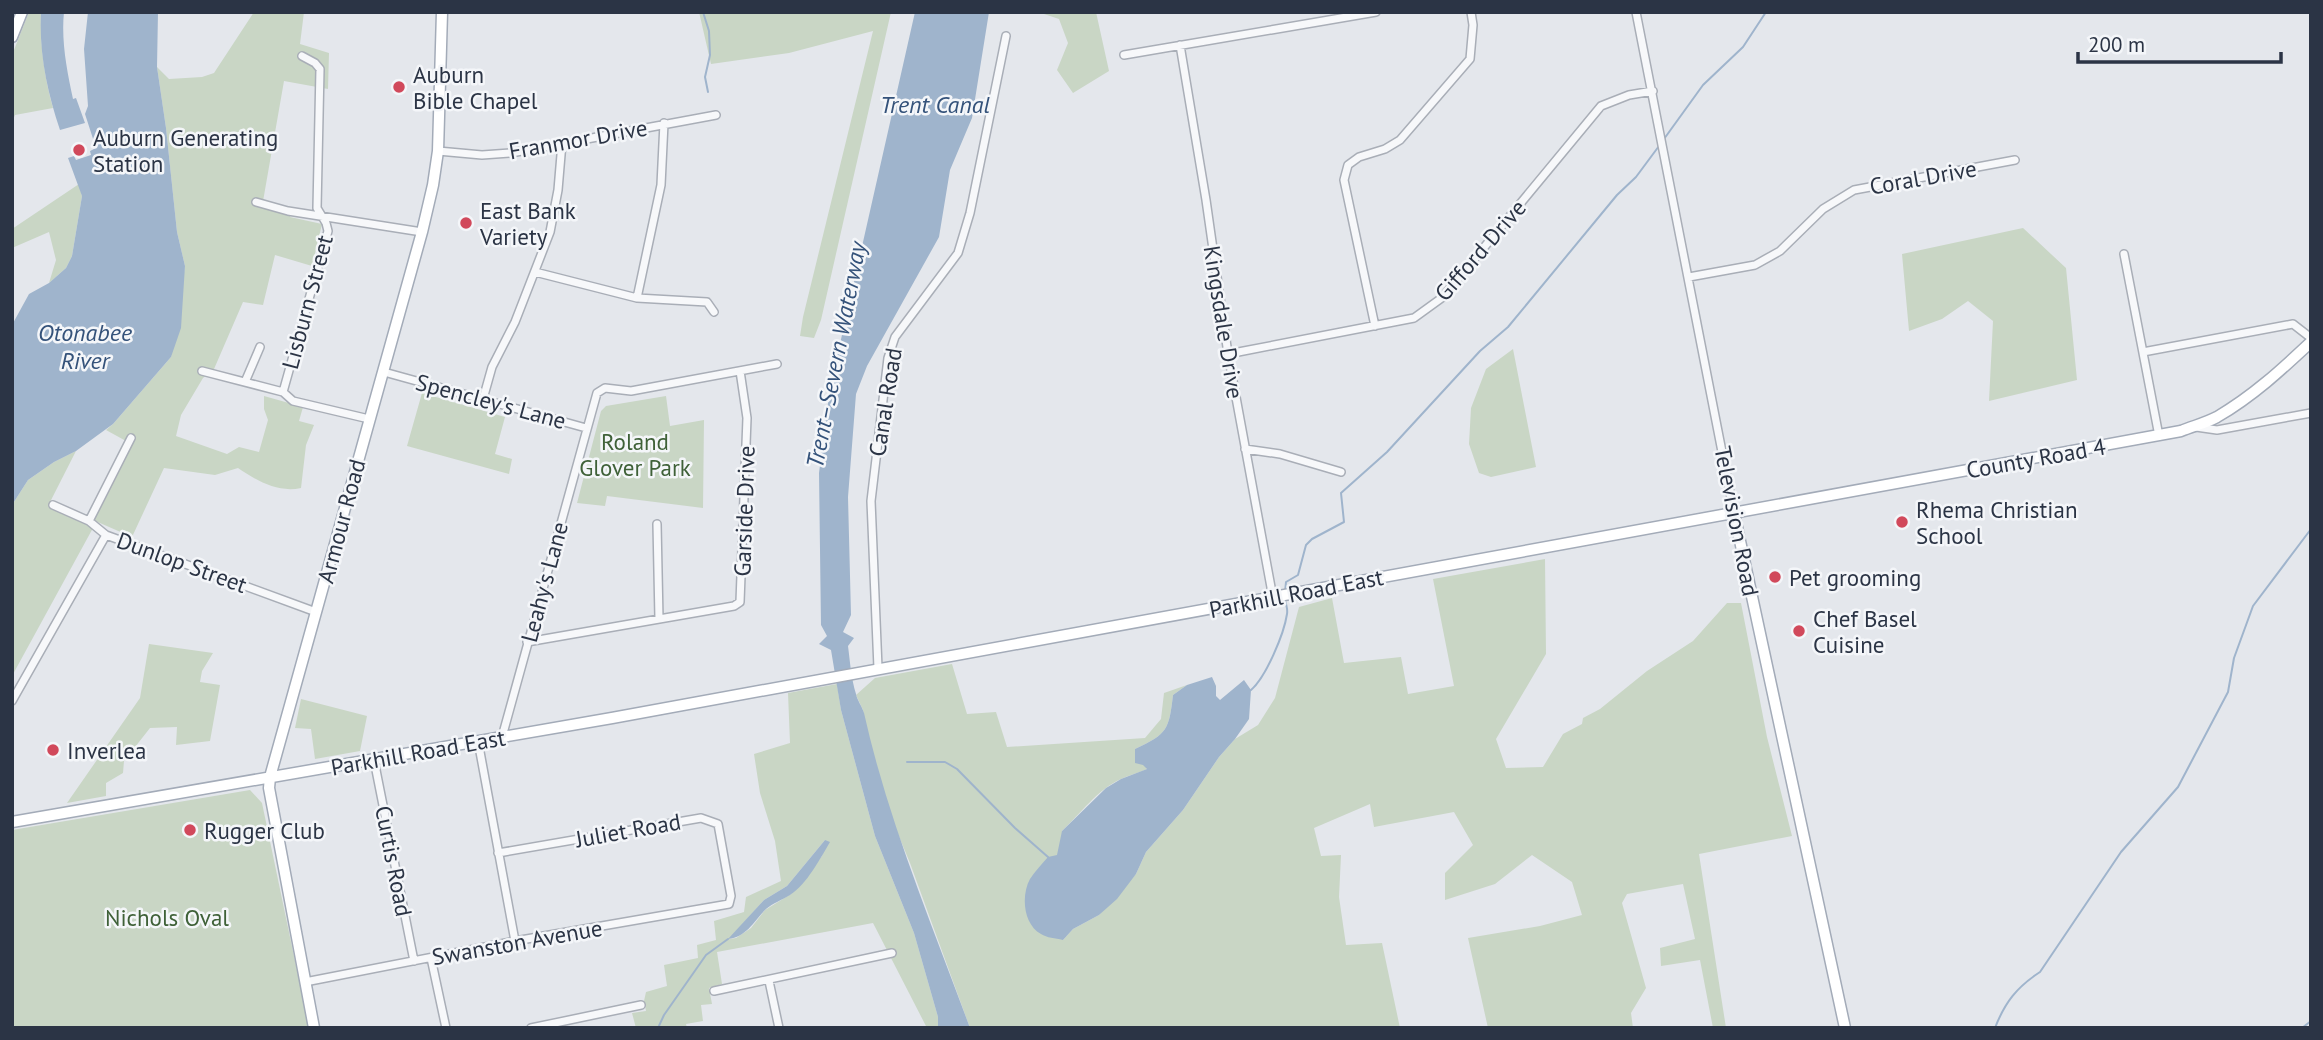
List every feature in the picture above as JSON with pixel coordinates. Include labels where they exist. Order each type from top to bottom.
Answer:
[{"type":"main road","points":[[12,37],[22,12]]},
{"type":"main road","name":"Armour Road","points":[[314,1028],[269,788],[270,776],[384,372],[433,185],[438,151],[442,12]]},
{"type":"main road","name":"County Road 4","points":[[1734,513],[2159,436],[2192,427],[2214,418],[2247,398],[2311,340]]},
{"type":"main road","name":"Parkhill Road East","points":[[12,822],[374,760],[1734,513]]},
{"type":"main road","name":"Television Road","points":[[1734,513],[1845,1028]]},
{"type":"street","points":[[1124,55],[1376,12]]},
{"type":"street","points":[[1375,326],[1344,180],[1348,165],[1359,157],[1385,149],[1400,140],[1470,59],[1473,25],[1471,12]]},
{"type":"street","name":"Television Road","points":[[1636,12],[1734,513]]},
{"type":"street","name":"Canal Road","points":[[878,668],[871,501],[888,358],[895,337],[958,253],[970,213],[1006,36]]},
{"type":"street","name":"Kingsdale Drive","points":[[1180,45],[1228,354],[1273,598]]},
{"type":"street","name":"Lisburn Street","points":[[283,392],[328,231],[317,208],[320,69],[302,56]]},
{"type":"street","name":"Gifford Drive","points":[[1228,354],[1414,318],[1443,297],[1601,106],[1629,95],[1653,90]]},
{"type":"street","name":"Franmor Drive","points":[[438,151],[482,155],[511,153],[716,115]]},
{"type":"street","points":[[637,298],[662,186],[664,123]]},
{"type":"street","points":[[483,399],[492,367],[515,322],[550,232],[558,190],[562,143]]},
{"type":"street","name":"Coral Drive","points":[[1689,277],[1755,265],[1780,251],[1823,209],[1854,190],[2015,160]]},
{"type":"street","points":[[257,201],[269,207],[422,232]]},
{"type":"street","points":[[2124,254],[2159,436]]},
{"type":"street","points":[[535,272],[637,298],[708,302],[714,312]]},
{"type":"street","points":[[2143,352],[2293,324],[2311,340]]},
{"type":"street","points":[[245,382],[260,347]]},
{"type":"street","name":"Spencley's Lane","points":[[384,372],[586,428],[595,397],[605,387],[631,391],[777,364]]},
{"type":"street","points":[[202,371],[283,392],[293,401],[369,419]]},
{"type":"street","name":"Garside Drive","points":[[527,642],[734,607],[740,602],[747,418],[740,371]]},
{"type":"street","points":[[2192,427],[2217,430],[2311,413]]},
{"type":"street","name":"Leahy's Lane","points":[[502,737],[586,428]]},
{"type":"street","points":[[89,521],[131,438]]},
{"type":"street","points":[[1245,449],[1280,454],[1341,472]]},
{"type":"street","name":"Dunlop Street","points":[[52,505],[89,521],[106,535],[316,611]]},
{"type":"street","points":[[657,524],[659,619]]},
{"type":"street","points":[[12,701],[106,535]]},
{"type":"street","points":[[478,741],[516,941]]},
{"type":"street","name":"Curtis Road","points":[[374,760],[414,961]]},
{"type":"street","name":"Juliet Road","points":[[498,853],[701,818],[718,824],[731,896],[729,904]]},
{"type":"street","name":"Swanston Avenue","points":[[305,982],[516,941],[729,904]]},
{"type":"street","points":[[714,991],[892,953]]},
{"type":"street","points":[[431,958],[446,1028]]},
{"type":"street","points":[[769,981],[779,1028]]},
{"type":"street","points":[[531,1028],[564,1025],[641,1005]]},
{"type":"green space","points":[[29,12],[41,12],[43,60],[53,108],[15,115],[12,122],[12,55]]},
{"type":"green space","points":[[254,12],[304,12],[300,44],[329,53],[328,89],[284,81],[262,207],[292,213],[290,217],[322,224],[312,266],[275,255],[263,305],[243,302],[214,369],[203,378],[181,415],[176,436],[227,454],[239,447],[259,452],[268,420],[264,409],[264,396],[303,407],[299,421],[314,425],[306,445],[301,488],[276,487],[238,468],[215,475],[164,468],[132,537],[93,520],[126,441],[106,430],[171,357],[185,266],[177,232],[157,67],[169,79],[202,77],[214,73]]},
{"type":"green space","points":[[699,12],[891,12],[821,320],[814,338],[800,336],[803,317],[873,31],[789,53],[711,64]]},
{"type":"green space","points":[[1038,12],[1096,12],[1109,71],[1073,93],[1057,70],[1068,43],[1059,19]]},
{"type":"green space","points":[[79,184],[82,196],[72,256],[66,268],[49,283],[56,260],[49,232],[12,248],[12,229]]},
{"type":"green space","points":[[2023,228],[2066,268],[2077,380],[1989,401],[1993,321],[1968,301],[1942,319],[1909,331],[1902,254]]},
{"type":"green space","points":[[1513,349],[1536,467],[1491,477],[1479,473],[1469,444],[1471,408],[1486,369]]},
{"type":"green space","points":[[422,393],[505,417],[495,454],[512,459],[509,474],[407,446]]},
{"type":"green space","name":"Roland Glover Park","points":[[666,396],[670,426],[704,420],[703,508],[607,496],[605,506],[577,503],[601,411],[606,406]]},
{"type":"green space","points":[[76,451],[48,506],[86,522],[93,528],[12,676],[12,505],[28,480]]},
{"type":"green space","points":[[1545,559],[1546,654],[1496,739],[1506,768],[1543,767],[1563,734],[1582,724],[1583,718],[1600,709],[1647,671],[1693,641],[1727,603],[1741,603],[1767,737],[1792,836],[1699,854],[1726,1028],[1713,1028],[1700,960],[1661,966],[1660,948],[1695,939],[1683,884],[1627,894],[1622,903],[1646,988],[1631,1013],[1633,1028],[1488,1028],[1468,938],[1540,926],[1582,915],[1572,882],[1532,855],[1495,884],[1445,900],[1445,873],[1473,845],[1454,812],[1374,827],[1370,804],[1314,828],[1321,856],[1341,855],[1339,897],[1346,945],[1382,943],[1400,1028],[970,1028],[893,822],[868,741],[863,710],[856,695],[875,678],[952,664],[967,714],[996,712],[1007,747],[1145,738],[1161,719],[1164,693],[1187,685],[1173,695],[1165,729],[1154,739],[1135,749],[1147,769],[1113,783],[1062,831],[1063,940],[1073,929],[1099,915],[1136,874],[1146,852],[1183,810],[1219,757],[1235,739],[1258,725],[1275,698],[1299,607],[1332,598],[1344,663],[1401,657],[1408,694],[1454,686],[1433,579]]},
{"type":"green space","points":[[149,644],[213,653],[202,671],[200,682],[220,685],[210,741],[176,745],[177,727],[150,728],[124,761],[123,773],[106,783],[106,796],[67,803],[140,698]]},
{"type":"green space","points":[[837,684],[841,710],[875,836],[914,933],[938,1017],[938,1028],[927,1028],[873,923],[717,952],[722,984],[709,988],[712,1004],[701,1005],[703,1021],[686,1024],[687,1028],[636,1028],[632,1013],[646,1011],[646,992],[667,986],[664,965],[698,958],[697,945],[716,940],[714,921],[744,912],[746,897],[781,881],[775,841],[760,793],[754,754],[790,743],[788,693]],"holes":[[[825,840],[822,856],[791,894],[765,910],[751,928],[736,938],[729,939],[764,900],[787,886]]]},
{"type":"green space","points":[[301,699],[367,716],[360,751],[315,759],[311,729],[295,728]]},
{"type":"green space","name":"Nichols Oval","points":[[250,790],[262,803],[309,1028],[12,1028],[12,830]]},
{"type":"water","points":[[41,12],[64,12],[64,45],[69,78],[73,99],[76,98],[85,123],[60,130],[45,72]]},
{"type":"water","name":"Otonabee River","points":[[88,12],[158,12],[157,67],[177,232],[185,266],[181,328],[171,357],[113,424],[76,451],[28,480],[12,505],[12,325],[29,294],[49,283],[66,268],[72,256],[82,196],[68,158],[74,156],[76,160],[91,155],[90,151],[96,148],[85,114],[88,106],[84,49]]},
{"type":"water","name":"Trent Canal","points":[[915,12],[989,12],[972,118],[950,170],[939,237],[867,366],[856,394],[848,497],[851,615],[843,632],[854,638],[848,646],[853,682],[885,793],[970,1028],[938,1028],[938,1017],[914,933],[875,836],[841,710],[831,650],[819,644],[827,636],[821,625],[819,473],[830,388]]},
{"type":"water","points":[[1212,677],[1216,696],[1220,700],[1244,680],[1251,690],[1249,719],[1183,810],[1146,852],[1136,874],[1117,899],[1099,915],[1073,929],[1063,940],[1041,934],[1030,923],[1025,909],[1025,893],[1032,876],[1048,857],[1057,855],[1062,831],[1106,788],[1147,769],[1135,763],[1135,749],[1154,739],[1165,729],[1173,695],[1187,685]]},
{"type":"water","points":[[825,840],[830,842],[802,884],[790,895],[766,909],[745,932],[728,939],[764,900],[787,886]]},
{"type":"waterway","points":[[703,12],[709,31],[710,55],[705,77],[708,92]]},
{"type":"waterway","points":[[1664,139],[1703,85],[1743,47],[1766,12]]},
{"type":"waterway","points":[[1285,592],[1286,582],[1298,575],[1306,545],[1344,522],[1341,493],[1387,452],[1480,351],[1508,327],[1617,195],[1636,177],[1659,146]]},
{"type":"waterway","points":[[1995,1028],[2003,1010],[2018,989],[2040,972],[2121,852],[2178,787],[2228,692],[2234,658],[2253,606],[2311,529]]},
{"type":"waterway","points":[[1251,690],[1274,655],[1287,612],[1284,598]]},
{"type":"waterway","points":[[907,762],[945,762],[957,769],[1048,857]]},
{"type":"waterway","points":[[658,1028],[664,1015],[706,955],[728,939]]},
{"type":"waterway","points":[[2302,1028],[2311,1021]]},
{"type":"place","name":"Auburn Bible Chapel","points":[[399,87]]},
{"type":"place","name":"Auburn Generating Station","points":[[79,150]]},
{"type":"place","name":"East Bank Variety","points":[[466,223]]},
{"type":"place","name":"Rhema Christian School","points":[[1902,522]]},
{"type":"place","name":"Pet grooming","points":[[1775,577]]},
{"type":"place","name":"Chef Basel Cuisine","points":[[1799,631]]},
{"type":"place","name":"Inverlea","points":[[53,750]]},
{"type":"place","name":"Rugger Club","points":[[190,830]]},
{"type":"water label","name":"Trent–Severn Waterway","points":[[836,355]]}]
